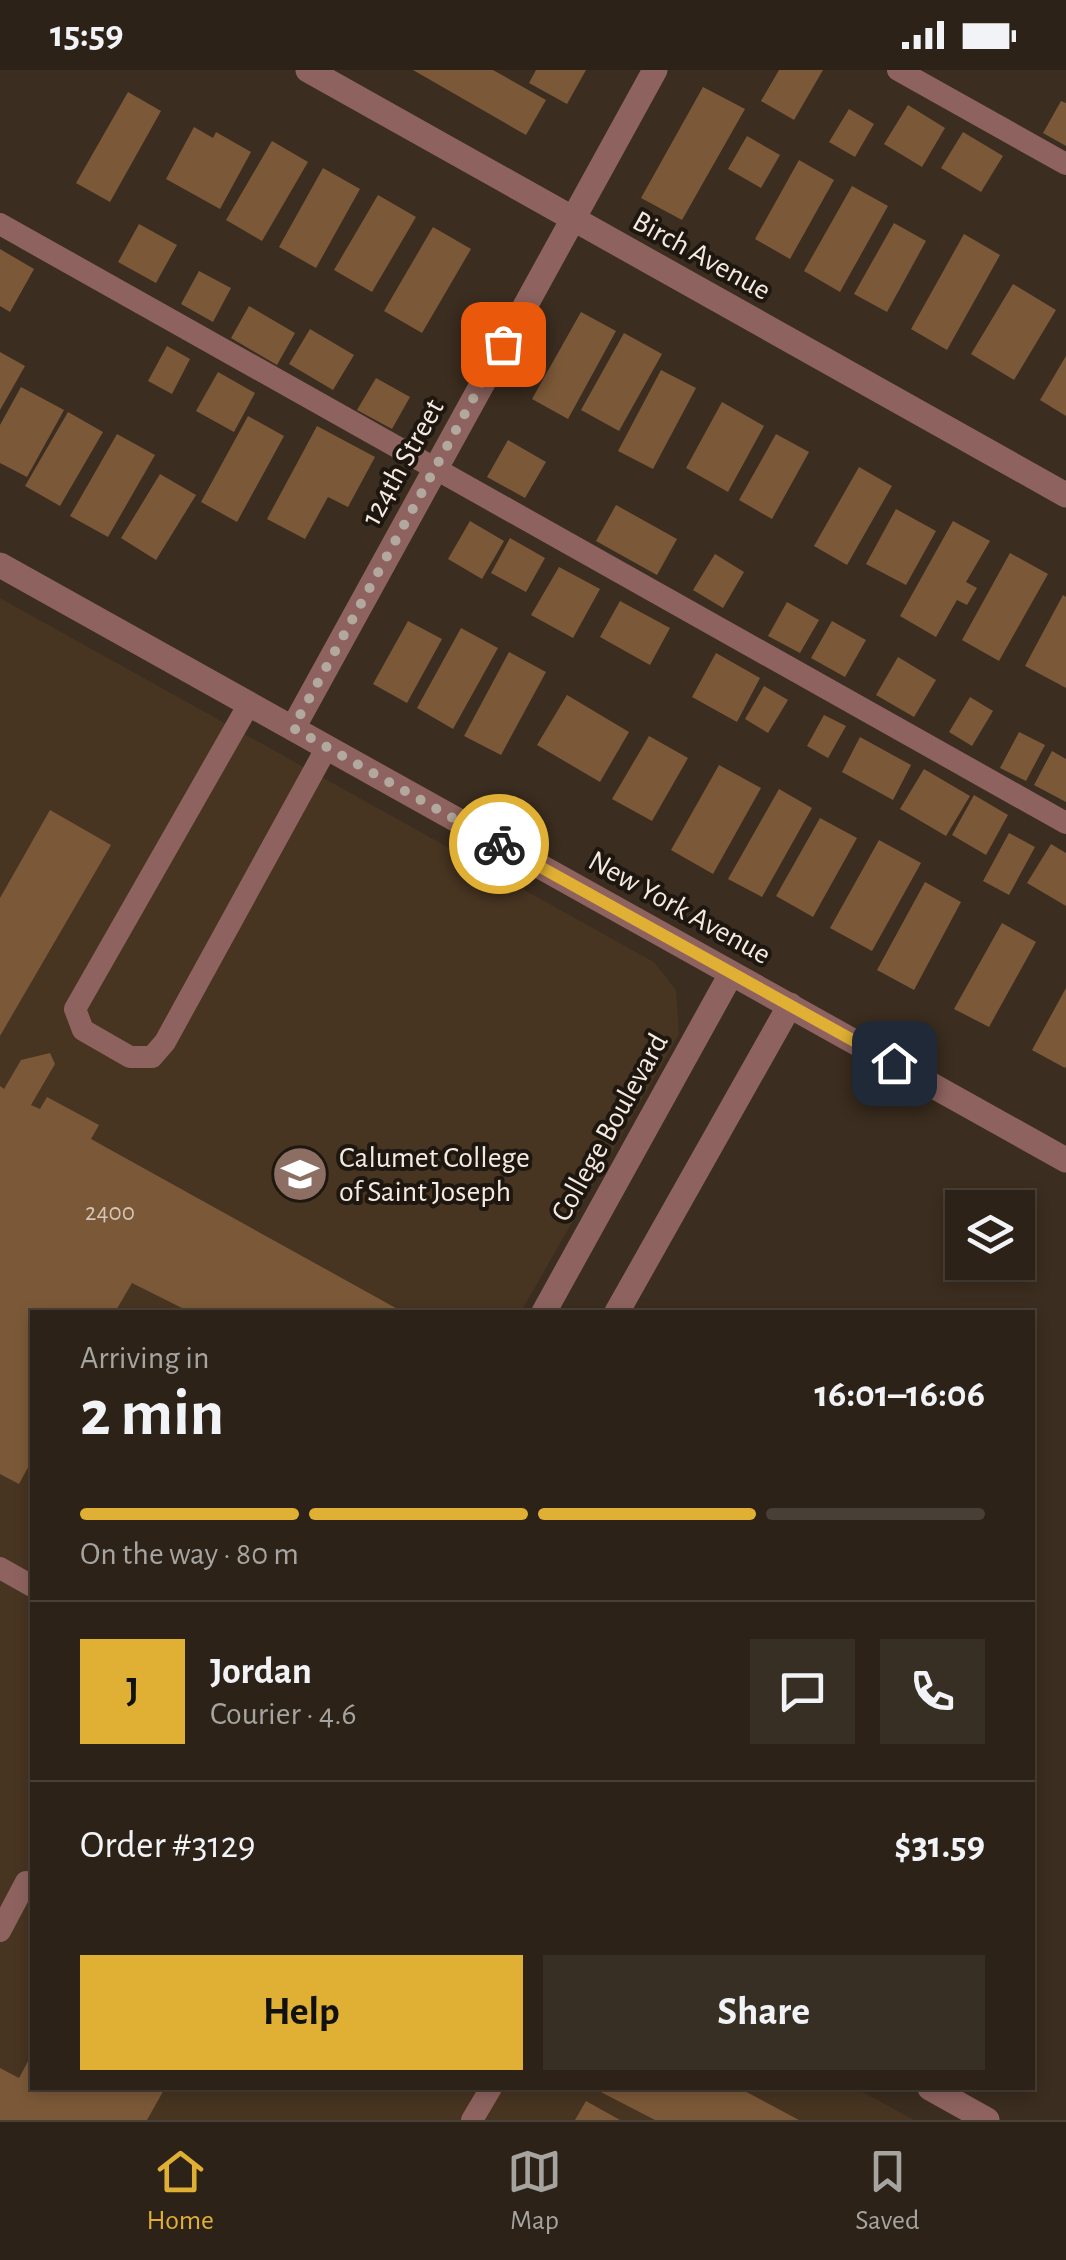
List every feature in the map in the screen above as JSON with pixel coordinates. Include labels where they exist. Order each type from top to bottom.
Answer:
[{"type":"street","name":"Birch Avenue","points":[[308,70],[1066,495]]},
{"type":"street","name":"124th Street","points":[[293,728],[655,70]]},
{"type":"street","name":"New York Avenue","points":[[0,565],[1066,1160]]},
{"type":"street","name":"College Boulevard","points":[[545,1310],[732,974]]},
{"type":"street","points":[[618,1310],[790,1006]]},
{"type":"street","points":[[934,2090],[987,2120]]},
{"type":"lane","points":[[898,70],[1066,164]]},
{"type":"lane","points":[[0,224],[1066,823]]},
{"type":"lane","points":[[249,704],[75,1009],[82,1030],[130,1057],[152,1057],[165,1042],[327,748]]},
{"type":"lane","points":[[0,1568],[30,1585]]},
{"type":"lane","points":[[0,1884],[29,1877]]},
{"type":"lane","points":[[0,1932],[29,1877]]},
{"type":"lane","points":[[472,2120],[490,2090]]},
{"type":"shaded area","name":"Calumet College of Saint Joseph","points":[[0,598],[654,962],[676,990],[679,1034],[522,1310],[30,1310],[30,2090],[859,2090],[914,2120],[0,2120]]},
{"type":"building","points":[[413,70],[493,70],[546,100],[526,135]]},
{"type":"building","points":[[536,70],[586,70],[567,104],[529,83]]},
{"type":"building","points":[[779,70],[823,70],[794,120],[761,101]]},
{"type":"building","points":[[703,87],[745,109],[682,220],[641,198]]},
{"type":"building","points":[[128,92],[161,111],[110,202],[76,183]]},
{"type":"building","points":[[1061,101],[1066,103],[1066,146],[1043,133]]},
{"type":"building","points":[[908,105],[945,128],[922,167],[884,144]]},
{"type":"building","points":[[849,109],[874,124],[855,157],[829,142]]},
{"type":"building","points":[[194,127],[213,138],[216,132],[251,152],[220,209],[166,179]]},
{"type":"building","points":[[963,132],[1003,156],[981,192],[941,168]]},
{"type":"building","points":[[747,136],[780,155],[761,188],[728,169]]},
{"type":"building","points":[[272,141],[308,162],[262,241],[226,220]]},
{"type":"building","points":[[799,160],[834,180],[790,259],[755,239]]},
{"type":"building","points":[[323,168],[360,189],[316,268],[279,247]]},
{"type":"building","points":[[852,186],[888,206],[840,292],[804,271]]},
{"type":"building","points":[[378,195],[416,217],[372,292],[334,270]]},
{"type":"building","points":[[894,223],[926,241],[887,312],[854,294]]},
{"type":"building","points":[[139,224],[177,245],[156,283],[118,262]]},
{"type":"building","points":[[433,227],[471,249],[422,333],[384,311]]},
{"type":"building","points":[[964,234],[1000,255],[947,350],[911,329]]},
{"type":"building","points":[[0,249],[34,269],[10,312],[0,306]]},
{"type":"building","points":[[199,271],[231,288],[213,322],[181,304]]},
{"type":"building","points":[[1013,284],[1056,310],[1014,380],[971,354]]},
{"type":"building","points":[[249,306],[295,333],[277,365],[231,338]]},
{"type":"building","points":[[581,312],[616,331],[568,419],[532,399]]},
{"type":"building","points":[[310,329],[354,355],[333,390],[289,364]]},
{"type":"building","points":[[624,333],[662,354],[619,431],[581,410]]},
{"type":"building","points":[[167,346],[190,359],[172,394],[148,381]]},
{"type":"building","points":[[0,352],[25,366],[0,410]]},
{"type":"building","points":[[1066,356],[1066,416],[1040,400]]},
{"type":"building","points":[[661,370],[696,388],[653,469],[618,451]]},
{"type":"building","points":[[218,372],[255,393],[234,432],[196,411]]},
{"type":"building","points":[[376,378],[410,397],[392,429],[357,410]]},
{"type":"building","points":[[21,387],[64,410],[27,477],[0,463],[0,425]]},
{"type":"building","points":[[722,402],[764,426],[728,492],[686,468]]},
{"type":"building","points":[[68,412],[103,432],[60,506],[25,486]]},
{"type":"building","points":[[248,416],[284,436],[237,522],[201,502]]},
{"type":"building","points":[[317,426],[375,457],[348,507],[328,497],[305,539],[267,519]]},
{"type":"building","points":[[117,434],[155,455],[108,537],[70,516]]},
{"type":"building","points":[[776,434],[809,452],[772,519],[739,500]]},
{"type":"building","points":[[508,440],[546,462],[525,498],[487,477]]},
{"type":"building","points":[[859,467],[892,486],[847,565],[814,546]]},
{"type":"building","points":[[160,474],[196,495],[156,560],[121,538]]},
{"type":"building","points":[[616,505],[677,539],[657,575],[596,541]]},
{"type":"building","points":[[896,509],[936,531],[906,585],[866,564]]},
{"type":"building","points":[[470,521],[504,541],[482,579],[448,559]]},
{"type":"building","points":[[953,521],[990,541],[966,582],[977,588],[967,605],[957,600],[936,637],[900,616]]},
{"type":"building","points":[[510,538],[545,558],[526,592],[491,573]]},
{"type":"building","points":[[1010,553],[1048,574],[999,661],[962,640]]},
{"type":"building","points":[[715,554],[744,572],[723,608],[693,590]]},
{"type":"building","points":[[559,567],[600,589],[573,638],[531,615]]},
{"type":"building","points":[[1063,595],[1066,597],[1066,688],[1025,666]]},
{"type":"building","points":[[620,601],[670,628],[650,665],[600,637]]},
{"type":"building","points":[[787,602],[819,620],[800,653],[768,636]]},
{"type":"building","points":[[408,621],[442,639],[407,703],[373,684]]},
{"type":"building","points":[[832,621],[866,640],[845,677],[811,658]]},
{"type":"building","points":[[461,628],[498,648],[453,729],[417,708]]},
{"type":"building","points":[[509,652],[546,672],[501,755],[464,736]]},
{"type":"building","points":[[716,653],[760,678],[737,722],[692,697]]},
{"type":"building","points":[[898,657],[936,680],[914,717],[876,695]]},
{"type":"building","points":[[764,686],[788,700],[768,733],[745,719]]},
{"type":"building","points":[[567,695],[629,732],[600,782],[537,745]]},
{"type":"building","points":[[970,697],[993,711],[972,746],[949,732]]},
{"type":"building","points":[[824,715],[846,726],[828,758],[807,746]]},
{"type":"building","points":[[1019,732],[1045,745],[1026,781],[1000,768]]},
{"type":"building","points":[[649,736],[688,758],[652,821],[612,799]]},
{"type":"building","points":[[860,737],[911,765],[893,800],[842,772]]},
{"type":"building","points":[[1052,751],[1066,759],[1066,802],[1034,785]]},
{"type":"building","points":[[719,765],[761,788],[713,874],[671,850]]},
{"type":"building","points":[[924,769],[970,796],[946,836],[900,809]]},
{"type":"building","points":[[779,789],[812,808],[762,897],[728,879]]},
{"type":"building","points":[[974,795],[1008,815],[986,855],[952,835]]},
{"type":"building","points":[[50,810],[111,845],[0,1036],[0,898]]},
{"type":"building","points":[[820,818],[857,838],[813,917],[776,896]]},
{"type":"building","points":[[1009,833],[1035,847],[1009,895],[983,881]]},
{"type":"building","points":[[879,840],[921,863],[872,951],[830,928]]},
{"type":"building","points":[[1051,844],[1066,853],[1066,906],[1027,883]]},
{"type":"building","points":[[925,882],[961,902],[914,990],[877,970]]},
{"type":"building","points":[[1002,923],[1036,942],[989,1027],[954,1009]]},
{"type":"building","points":[[1066,988],[1066,1066],[1065,1068],[1032,1050]]},
{"type":"building","points":[[50,1053],[55,1064],[31,1105],[40,1109],[47,1097],[99,1125],[91,1139],[399,1310],[186,1310],[132,1283],[116,1310],[30,1310],[30,1464],[19,1484],[0,1474],[0,1086],[4,1089],[21,1060]]},
{"type":"building","points":[[30,2058],[30,2090],[164,2090],[147,2120],[0,2120],[0,2068],[19,2078]]},
{"type":"building","points":[[597,2090],[743,2090],[799,2120],[655,2120]]},
{"type":"building","points":[[586,2101],[620,2120],[575,2120]]},
{"type":"way so far","points":[[499,844],[293,728],[503,344]]},
{"type":"place","name":"Calumet College of Saint Joseph","points":[[300,1174]]},
{"type":"route","points":[[499,844],[894,1063]]}]
